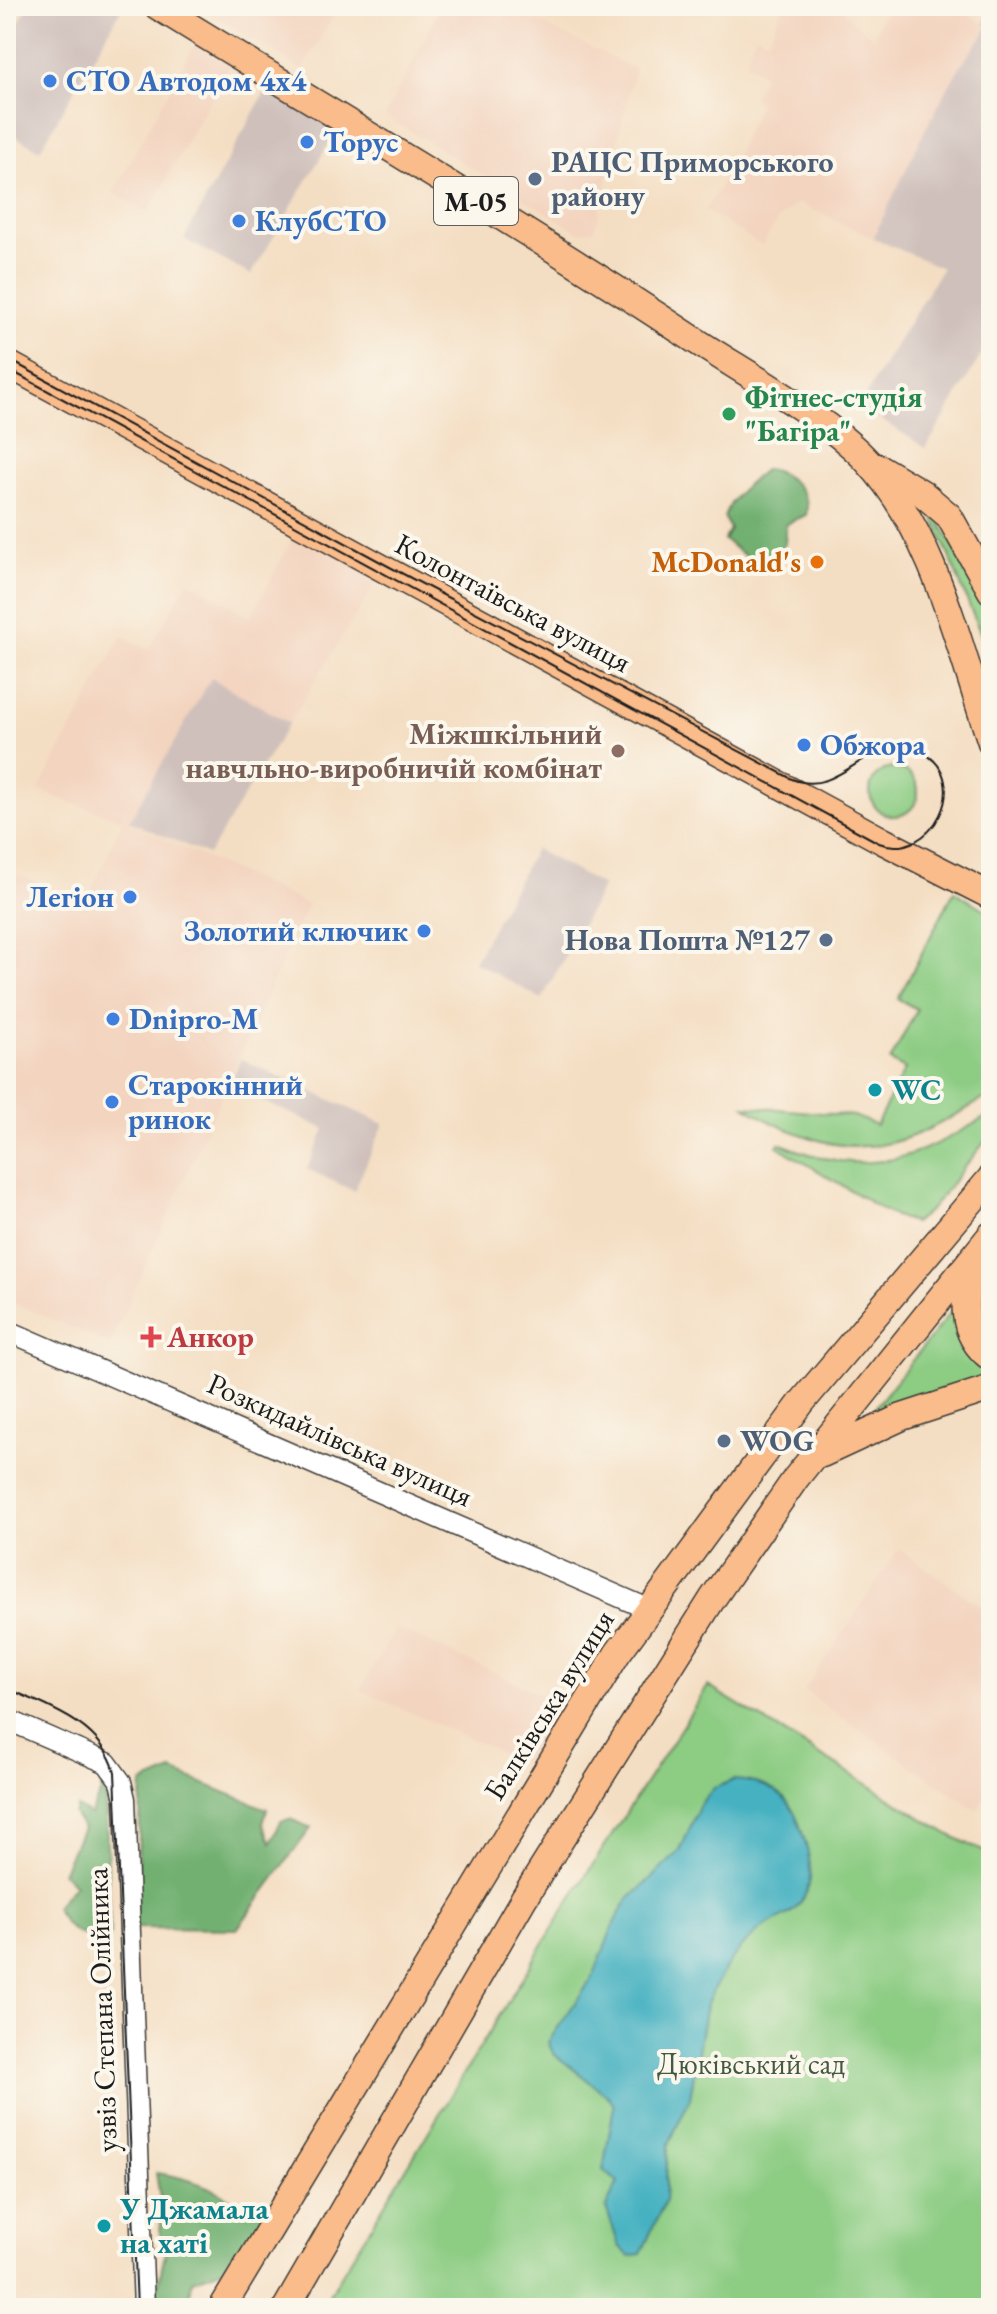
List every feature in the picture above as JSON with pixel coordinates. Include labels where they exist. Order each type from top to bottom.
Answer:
[{"type":"main road","name":"М-05","points":[[157,6],[586,268],[816,421],[867,461],[900,507],[927,559],[991,742]]},
{"type":"main road","name":"Колонтаївська вулиця","points":[[6,363],[812,802],[991,896]]},
{"type":"main road","points":[[867,461],[922,493],[949,516],[991,591]]},
{"type":"main road","name":"Балківська вулиця","points":[[222,2308],[477,1882],[648,1609],[802,1402],[991,1178]]},
{"type":"main road","points":[[286,2308],[524,1898],[713,1598],[811,1459],[991,1235]]},
{"type":"main road","points":[[971,1259],[964,1297],[965,1316],[970,1333],[991,1358]]},
{"type":"main road","points":[[811,1459],[902,1417],[991,1388]]},
{"type":"street","name":"Розкидайлівська вулиця","points":[[6,1330],[648,1609]]},
{"type":"street","name":"узвіз Степана Олійника","points":[[6,1719],[107,1763],[121,1782],[125,1799],[144,2308]]},
{"type":"shaded area","points":[[28,6],[123,6],[40,150],[6,131],[6,45]]},
{"type":"shaded area","points":[[199,6],[339,6],[302,70]]},
{"type":"shaded area","points":[[441,6],[506,6],[635,69],[595,230],[579,232],[385,116]]},
{"type":"shaded area","points":[[783,6],[847,6],[844,12],[873,38],[887,6],[957,6],[988,28],[959,68],[873,238],[798,203],[778,219],[762,246],[705,210],[728,173],[759,103],[753,97],[764,75],[747,63],[749,50],[756,34],[768,40]]},
{"type":"shaded area","points":[[991,11],[991,356],[983,352],[926,448],[859,406],[942,268],[873,238],[926,128],[959,68],[988,28],[984,23]]},
{"type":"shaded area","points":[[199,36],[235,56],[148,212],[113,193]]},
{"type":"shaded area","points":[[271,81],[341,123],[251,275],[184,239]]},
{"type":"shaded area","name":"Старокінний ринок","points":[[300,525],[384,570],[289,723],[211,679],[129,821],[125,821],[308,904],[110,1344],[6,1300],[6,869],[85,904],[123,820],[38,791],[122,636],[149,650],[188,581],[250,617]]},
{"type":"shaded area","points":[[211,678],[289,723],[208,855],[129,821]]},
{"type":"shaded area","points":[[535,849],[603,886],[542,999],[474,962]]},
{"type":"shaded area","points":[[241,1059],[384,1124],[354,1191],[307,1169],[325,1129],[229,1086]]},
{"type":"shaded area","points":[[899,1549],[991,1614],[991,1787],[977,1811],[804,1691]]},
{"type":"shaded area","points":[[396,1627],[579,1712],[542,1771],[360,1690]]},
{"type":"green space","points":[[765,469],[781,474],[796,484],[807,507],[806,515],[786,524],[785,544],[769,564],[755,563],[724,540],[730,529],[724,517],[732,502]]},
{"type":"green space","points":[[936,515],[991,615],[991,659],[934,519]]},
{"type":"green space","points":[[894,768],[911,775],[918,792],[911,809],[894,816],[877,809],[870,792],[877,775]]},
{"type":"green space","points":[[954,891],[991,913],[991,1095],[924,1131],[881,1145],[833,1144],[782,1127],[745,1106],[854,1116],[876,1125],[905,1069],[890,1061],[917,1009],[898,999]]},
{"type":"green space","points":[[991,1114],[991,1134],[931,1209],[914,1223],[888,1213],[777,1146],[779,1143],[838,1161],[888,1160],[937,1144]]},
{"type":"green space","points":[[953,1309],[955,1320],[991,1370],[991,1379],[866,1419]]},
{"type":"green space","name":"Дюківський сад","points":[[708,1686],[950,1835],[991,1855],[991,2308],[321,2308],[570,1900]]},
{"type":"green space","points":[[172,1771],[267,1809],[263,1824],[271,1843],[281,1821],[290,1819],[311,1828],[237,1929],[134,1928],[142,1784]]},
{"type":"green space","points":[[101,1780],[105,1781],[110,1936],[91,1936],[70,1928],[55,1907],[75,1885],[62,1872],[83,1828],[74,1814],[77,1807],[90,1815],[101,1792]]},
{"type":"green space","points":[[156,2173],[200,2184],[239,2206],[262,2199],[268,2207],[265,2220],[249,2234],[247,2244],[236,2260],[221,2270],[192,2280],[189,2308],[155,2308],[154,2304],[165,2254],[160,2232],[162,2211]]},
{"type":"water","points":[[734,1780],[765,1786],[785,1799],[803,1834],[808,1855],[809,1885],[795,1909],[760,1930],[743,1946],[728,1964],[706,2005],[690,2098],[668,2146],[665,2201],[641,2254],[629,2256],[619,2246],[606,2207],[618,2182],[603,2170],[614,2106],[609,2097],[553,2053],[548,2042],[593,1977],[615,1921],[627,1901],[680,1851],[700,1804],[714,1788]]},
{"type":"tram line","points":[[6,358],[388,566],[792,779],[810,783],[827,780],[888,748],[904,746],[922,752],[937,764],[945,780],[945,798],[940,815],[930,830],[915,841],[898,846],[879,843],[6,368]]},
{"type":"tram line","points":[[6,1688],[55,1710],[86,1729],[108,1755],[115,1772],[137,2308]]},
{"type":"place","name":"СТО Автодом 4х4","points":[[50,81]]},
{"type":"place","name":"Торус","points":[[307,142]]},
{"type":"place","name":"РАЦС Приморського району","points":[[535,179]]},
{"type":"place","name":"КлубСТО","points":[[239,221]]},
{"type":"place","name":"Фітнес-студія \"Багіра\"","points":[[729,414]]},
{"type":"place","name":"McDonald's","points":[[817,562]]},
{"type":"place","name":"Обжора","points":[[804,745]]},
{"type":"place","name":"Міжшкільний навчльно-виробничій комбінат","points":[[618,751]]},
{"type":"place","name":"Легіон","points":[[130,897]]},
{"type":"place","name":"Золотий ключик","points":[[424,931]]},
{"type":"place","name":"Нова Пошта №127","points":[[826,940]]},
{"type":"place","name":"Dnipro-M","points":[[113,1019]]},
{"type":"place","name":"WC","points":[[875,1090]]},
{"type":"place","name":"Старокінний ринок","points":[[112,1102]]},
{"type":"place","name":"Анкор","points":[[151,1337]]},
{"type":"place","name":"WOG","points":[[724,1441]]},
{"type":"place","name":"У Джамала на хаті","points":[[104,2226]]}]
